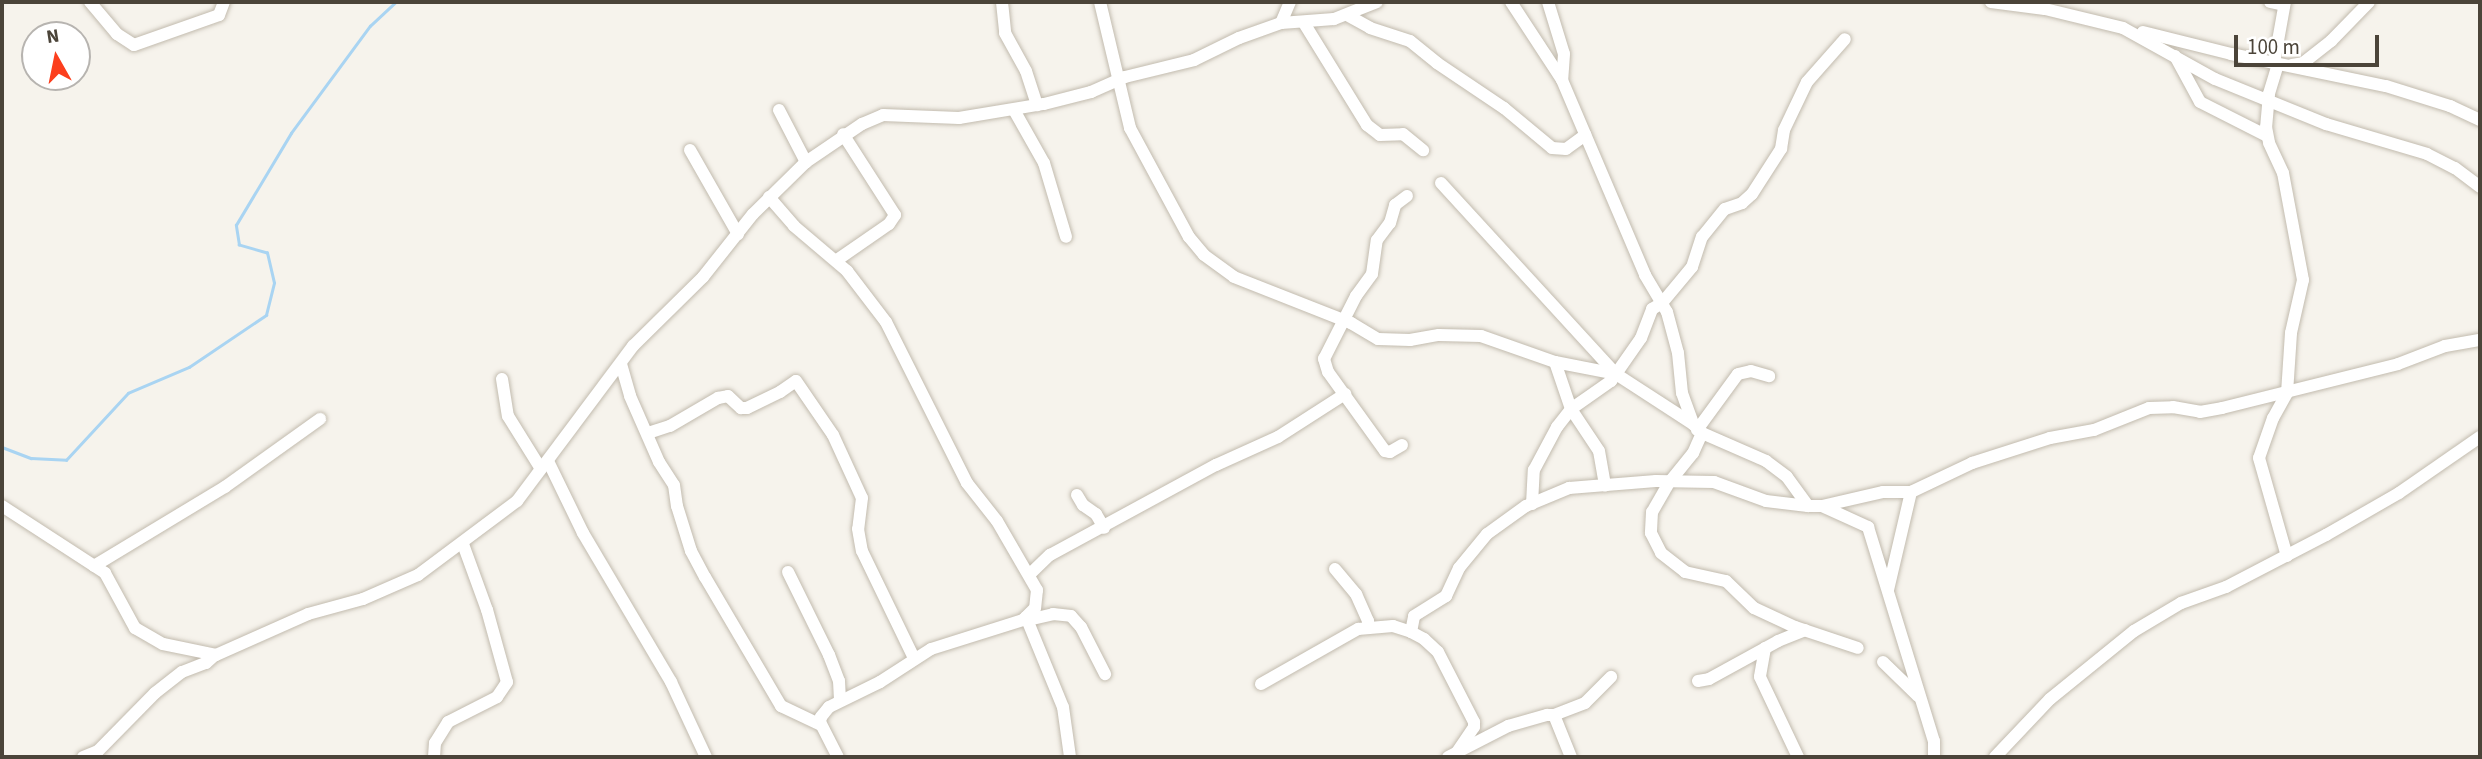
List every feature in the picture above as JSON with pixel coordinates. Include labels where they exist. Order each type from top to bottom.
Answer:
[{"type":"street","points":[[90,2],[117,34],[134,45],[219,15],[225,7],[224,2]]},
{"type":"street","points":[[1002,2],[1005,33],[1026,71],[1037,106]]},
{"type":"street","points":[[1100,2],[1130,128],[1176,218],[1199,249],[1242,281],[1345,321],[1378,339],[1410,340],[1439,335],[1481,336],[1555,362],[1616,374]]},
{"type":"street","points":[[1281,23],[1290,2]]},
{"type":"street","points":[[83,757],[98,751],[132,720],[155,693],[182,672],[308,614],[363,599],[409,579],[463,544],[517,501],[640,339],[703,277],[769,197],[806,162],[843,134],[883,115],[959,118],[1037,106],[1091,92],[1118,79],[1194,60],[1238,38],[1281,23],[1304,23],[1347,15],[1377,2]]},
{"type":"street","points":[[1510,2],[1562,80],[1645,275],[1662,303],[1675,335],[1682,393],[1697,429]]},
{"type":"street","points":[[1548,2],[1564,54],[1562,80]]},
{"type":"street","points":[[1992,2],[2045,9],[2422,96],[2480,120]]},
{"type":"street","points":[[2270,2],[2285,3],[2280,64],[2268,102],[2267,136],[2283,173],[2303,280],[2291,334],[2287,393],[2273,418],[2259,458],[2287,556]]},
{"type":"street","points":[[2280,64],[2311,57],[2369,2]]},
{"type":"street","points":[[1347,15],[1370,28],[1410,41],[1437,63],[1504,108],[1552,148],[1566,149],[1585,135]]},
{"type":"street","points":[[1304,23],[1367,125],[1380,135],[1403,134],[1423,150]]},
{"type":"street","points":[[2123,28],[2215,79],[2326,124],[2427,154],[2455,168],[2480,187]]},
{"type":"street","points":[[1532,503],[1534,470],[1557,427],[1571,409],[1616,374],[1641,338],[1652,309],[1662,303],[1692,267],[1702,237],[1725,209],[1742,203],[1752,194],[1781,149],[1784,130],[1807,82],[1845,39]]},
{"type":"street","points":[[2175,55],[2196,98],[2207,108],[2267,136]]},
{"type":"street","points":[[779,110],[806,162]]},
{"type":"street","points":[[1014,110],[1044,163],[1066,237]]},
{"type":"street","points":[[836,260],[888,224],[895,215],[843,134]]},
{"type":"street","points":[[690,150],[738,234]]},
{"type":"street","points":[[1441,183],[1616,374],[1697,429],[1766,461],[1787,477],[1808,506]]},
{"type":"street","points":[[1402,445],[1390,452],[1385,451],[1328,372],[1324,359],[1329,344],[1345,321],[1356,296],[1372,274],[1377,240],[1390,223],[1395,205],[1407,196]]},
{"type":"street","points":[[769,197],[794,226],[836,260],[887,322],[971,492],[997,521],[1030,574],[1037,600],[1027,619]]},
{"type":"street","points":[[1411,632],[1414,616],[1446,596],[1459,568],[1487,534],[1532,503],[1569,488],[1670,481],[1714,482],[1766,501],[1808,506],[1862,499],[1883,492],[1910,492],[1972,463],[2050,438],[2094,430],[2149,408],[2173,407],[2200,412],[2287,393],[2346,374],[2398,364],[2445,346],[2480,340]]},
{"type":"street","points":[[1555,362],[1571,409],[1599,451],[1605,485]]},
{"type":"street","points":[[621,363],[625,385],[659,462],[674,485],[677,506],[691,551],[750,658],[781,706],[821,725],[838,757]]},
{"type":"street","points":[[1769,376],[1748,371],[1738,374],[1697,429],[1693,453],[1657,500],[1650,524],[1661,554],[1685,572],[1726,580],[1754,608],[1805,630],[1858,648]]},
{"type":"street","points":[[502,379],[508,416],[545,465],[671,682],[706,757]]},
{"type":"street","points":[[648,433],[670,426],[718,398],[728,396],[741,408],[752,407],[796,381],[833,435],[862,498],[858,529],[862,551],[914,657]]},
{"type":"street","points":[[1030,574],[1050,555],[1216,465],[1278,438],[1345,394]]},
{"type":"street","points":[[94,566],[225,487],[320,419]]},
{"type":"street","points":[[1995,757],[2049,699],[2133,631],[2181,603],[2226,587],[2287,556],[2399,493],[2480,437]]},
{"type":"street","points":[[1888,590],[1910,492]]},
{"type":"street","points":[[1077,495],[1083,505],[1096,514],[1104,528]]},
{"type":"street","points":[[1862,499],[1868,527],[1934,741],[1934,757]]},
{"type":"street","points":[[2,506],[94,566],[110,580],[135,628],[163,644],[215,655]]},
{"type":"street","points":[[1822,506],[1868,527]]},
{"type":"street","points":[[434,757],[435,743],[448,722],[497,697],[507,682],[487,610],[463,544]]},
{"type":"street","points":[[1335,569],[1356,594],[1368,627]]},
{"type":"street","points":[[788,572],[839,681],[840,701]]},
{"type":"street","points":[[821,725],[823,712],[880,682],[914,657],[953,640],[1053,614],[1071,616],[1081,627],[1105,674]]},
{"type":"street","points":[[1027,619],[1063,707],[1070,757]]},
{"type":"street","points":[[1261,684],[1347,633],[1368,627],[1392,626],[1411,632],[1424,639],[1438,653],[1474,722],[1474,727],[1452,755]]},
{"type":"street","points":[[1698,681],[1718,675],[1765,648],[1805,630]]},
{"type":"street","points":[[1765,648],[1760,677],[1798,757]]},
{"type":"street","points":[[1883,662],[1920,699]]},
{"type":"street","points":[[1452,755],[1525,719],[1554,715],[1585,703],[1611,677]]},
{"type":"street","points":[[1554,715],[1571,757]]},
{"type":"waterway","points":[[2,447],[31,458],[66,460],[128,393],[189,367],[266,315],[274,283],[267,253],[239,245],[236,225],[291,133],[370,26],[396,2]]}]
